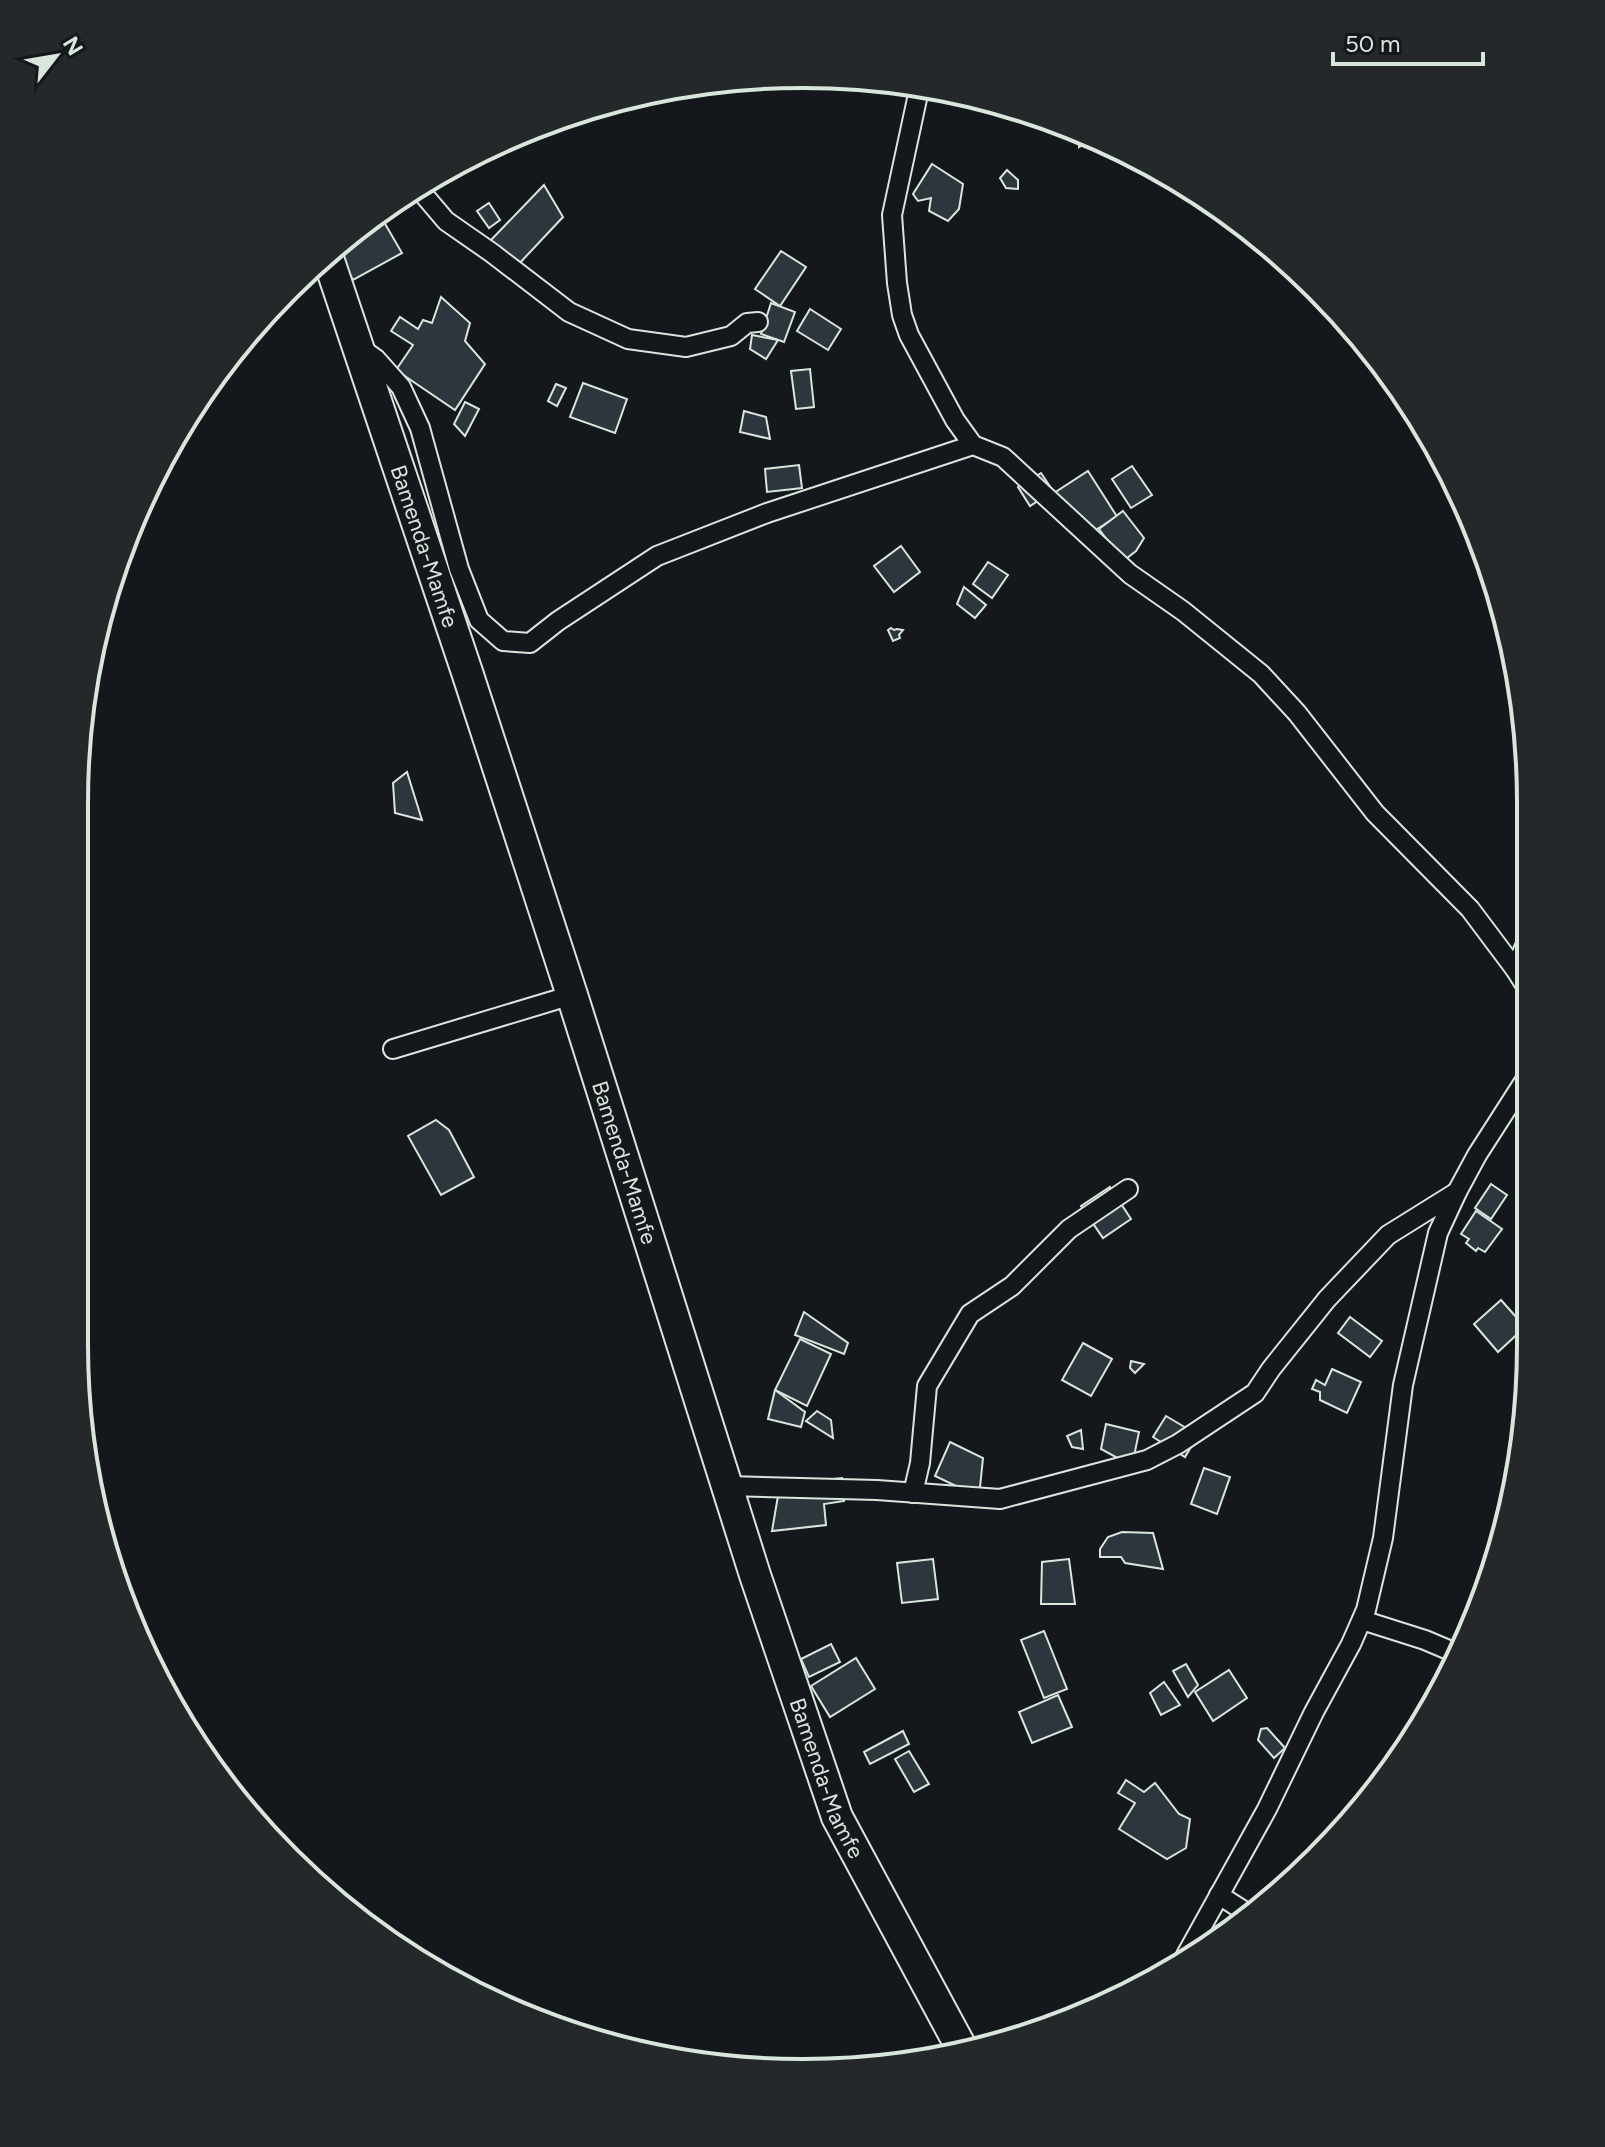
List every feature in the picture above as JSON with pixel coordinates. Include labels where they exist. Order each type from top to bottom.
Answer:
[{"type":"highway","name":"Bamenda-Mamfe","points":[[331,265],[572,995],[727,1486],[837,1817],[958,2041]]},
{"type":"street","points":[[917,98],[892,215],[897,283],[909,335],[955,420],[973,445],[1003,457],[1130,574],[1183,611],[1261,674],[1297,713],[1375,813],[1470,909],[1517,972]]},
{"type":"street","points":[[425,196],[446,221],[569,312],[628,339],[686,347],[731,336],[747,323],[758,322]]},
{"type":"street","points":[[358,346],[376,359],[401,387],[420,428],[459,569],[479,620],[503,641],[530,643],[657,556],[767,513],[973,445]]},
{"type":"street","points":[[1515,969],[1517,964]]},
{"type":"street","points":[[393,1049],[572,995]]},
{"type":"street","points":[[1193,1943],[1267,1809],[1362,1620],[1383,1538],[1403,1385],[1438,1233],[1477,1155],[1517,1093]]},
{"type":"street","points":[[913,1493],[920,1463],[927,1386],[970,1314],[1012,1286],[1069,1229],[1128,1189]]},
{"type":"street","points":[[727,1486],[877,1490],[1000,1499],[1147,1460],[1178,1444],[1255,1393],[1327,1299],[1388,1235],[1457,1192]]},
{"type":"street","points":[[1362,1620],[1448,1650]]},
{"type":"street","points":[[1219,1895],[1240,1909]]},
{"type":"building","points":[[932,164],[963,184],[959,209],[948,221],[929,211],[931,198],[918,201],[913,194]]},
{"type":"building","points":[[1007,170],[1018,180],[1018,189],[1006,188],[1000,178]]},
{"type":"building","points":[[544,185],[563,217],[516,267],[490,241]]},
{"type":"building","points":[[489,203],[500,220],[489,228],[477,211]]},
{"type":"building","points":[[385,224],[402,253],[353,280],[342,257]]},
{"type":"building","points":[[781,251],[806,267],[780,306],[755,289]]},
{"type":"building","points":[[441,297],[470,323],[465,341],[485,364],[455,410],[396,370],[413,345],[391,331],[400,317],[418,329],[423,320],[432,323]]},
{"type":"building","points":[[771,303],[795,312],[784,342],[761,334]]},
{"type":"building","points":[[810,309],[841,329],[828,350],[797,331]]},
{"type":"building","points":[[752,335],[778,340],[766,359],[750,349]]},
{"type":"building","points":[[810,369],[814,407],[796,409],[791,371]]},
{"type":"building","points":[[583,383],[627,399],[615,433],[570,417]]},
{"type":"building","points":[[556,384],[566,388],[557,406],[548,401]]},
{"type":"building","points":[[465,402],[479,409],[465,436],[454,424]]},
{"type":"building","points":[[744,411],[766,417],[770,439],[740,432]]},
{"type":"building","points":[[799,465],[802,488],[767,492],[765,469]]},
{"type":"building","points":[[1132,466],[1152,495],[1131,508],[1112,479]]},
{"type":"building","points":[[1088,471],[1116,517],[1083,538],[1054,493]]},
{"type":"building","points":[[1041,473],[1053,491],[1030,506],[1018,487]]},
{"type":"building","points":[[1123,511],[1144,538],[1136,551],[1123,561],[1099,529]]},
{"type":"building","points":[[901,546],[920,572],[894,592],[874,566]]},
{"type":"building","points":[[988,562],[1008,575],[992,598],[973,584]]},
{"type":"building","points":[[964,587],[986,605],[975,618],[957,604]]},
{"type":"building","points":[[888,630],[903,630],[900,638],[893,641]]},
{"type":"building","points":[[407,772],[422,820],[395,813],[393,783]]},
{"type":"building","points":[[436,1120],[449,1130],[474,1177],[441,1195],[408,1136]]},
{"type":"building","points":[[1491,1184],[1507,1195],[1491,1219],[1475,1208]]},
{"type":"building","points":[[1110,1187],[1131,1219],[1103,1238],[1081,1206]]},
{"type":"building","points":[[1476,1211],[1502,1229],[1485,1252],[1478,1248],[1476,1251],[1466,1243],[1469,1239],[1461,1234]]},
{"type":"building","points":[[1501,1300],[1517,1318],[1517,1334],[1498,1352],[1474,1324]]},
{"type":"building","points":[[804,1312],[848,1343],[844,1354],[795,1335]]},
{"type":"building","points":[[1350,1317],[1382,1341],[1370,1357],[1338,1333]]},
{"type":"building","points":[[800,1339],[831,1354],[807,1406],[775,1390]]},
{"type":"building","points":[[1083,1343],[1112,1359],[1091,1396],[1062,1380]]},
{"type":"building","points":[[1131,1361],[1144,1364],[1135,1373],[1130,1368]]},
{"type":"building","points":[[1332,1369],[1361,1382],[1347,1413],[1320,1400],[1320,1392],[1312,1389],[1316,1380],[1325,1385]]},
{"type":"building","points":[[775,1390],[805,1412],[801,1427],[768,1419]]},
{"type":"building","points":[[817,1411],[831,1420],[833,1438],[806,1421]]},
{"type":"building","points":[[1166,1416],[1198,1435],[1185,1457],[1153,1437]]},
{"type":"building","points":[[1106,1424],[1139,1432],[1132,1466],[1101,1449]]},
{"type":"building","points":[[1081,1430],[1083,1449],[1072,1447],[1067,1436]]},
{"type":"building","points":[[950,1442],[983,1458],[979,1497],[935,1476]]},
{"type":"building","points":[[1204,1468],[1230,1477],[1217,1514],[1191,1504]]},
{"type":"building","points":[[842,1478],[844,1501],[824,1504],[826,1525],[772,1531],[780,1484]]},
{"type":"building","points":[[1122,1532],[1153,1533],[1163,1569],[1125,1563],[1121,1557],[1100,1557],[1100,1549],[1108,1537]]},
{"type":"building","points":[[933,1559],[938,1599],[902,1603],[897,1563]]},
{"type":"building","points":[[1069,1559],[1075,1604],[1041,1604],[1042,1562]]},
{"type":"building","points":[[1044,1631],[1067,1689],[1044,1698],[1021,1640]]},
{"type":"building","points":[[831,1644],[840,1662],[809,1677],[801,1659]]},
{"type":"building","points":[[856,1658],[875,1689],[830,1717],[811,1686]]},
{"type":"building","points":[[1186,1664],[1198,1685],[1188,1697],[1173,1671]]},
{"type":"building","points":[[1229,1670],[1247,1698],[1213,1721],[1195,1692]]},
{"type":"building","points":[[1164,1682],[1180,1705],[1161,1715],[1150,1693]]},
{"type":"building","points":[[1058,1695],[1072,1727],[1032,1743],[1019,1712]]},
{"type":"building","points":[[1267,1728],[1285,1748],[1274,1758],[1258,1740],[1261,1729]]},
{"type":"building","points":[[903,1731],[909,1744],[870,1764],[864,1752]]},
{"type":"building","points":[[909,1751],[929,1784],[914,1792],[895,1759]]},
{"type":"building","points":[[1126,1780],[1144,1792],[1155,1783],[1179,1814],[1190,1819],[1186,1848],[1167,1859],[1119,1829],[1135,1803],[1118,1793]]}]
